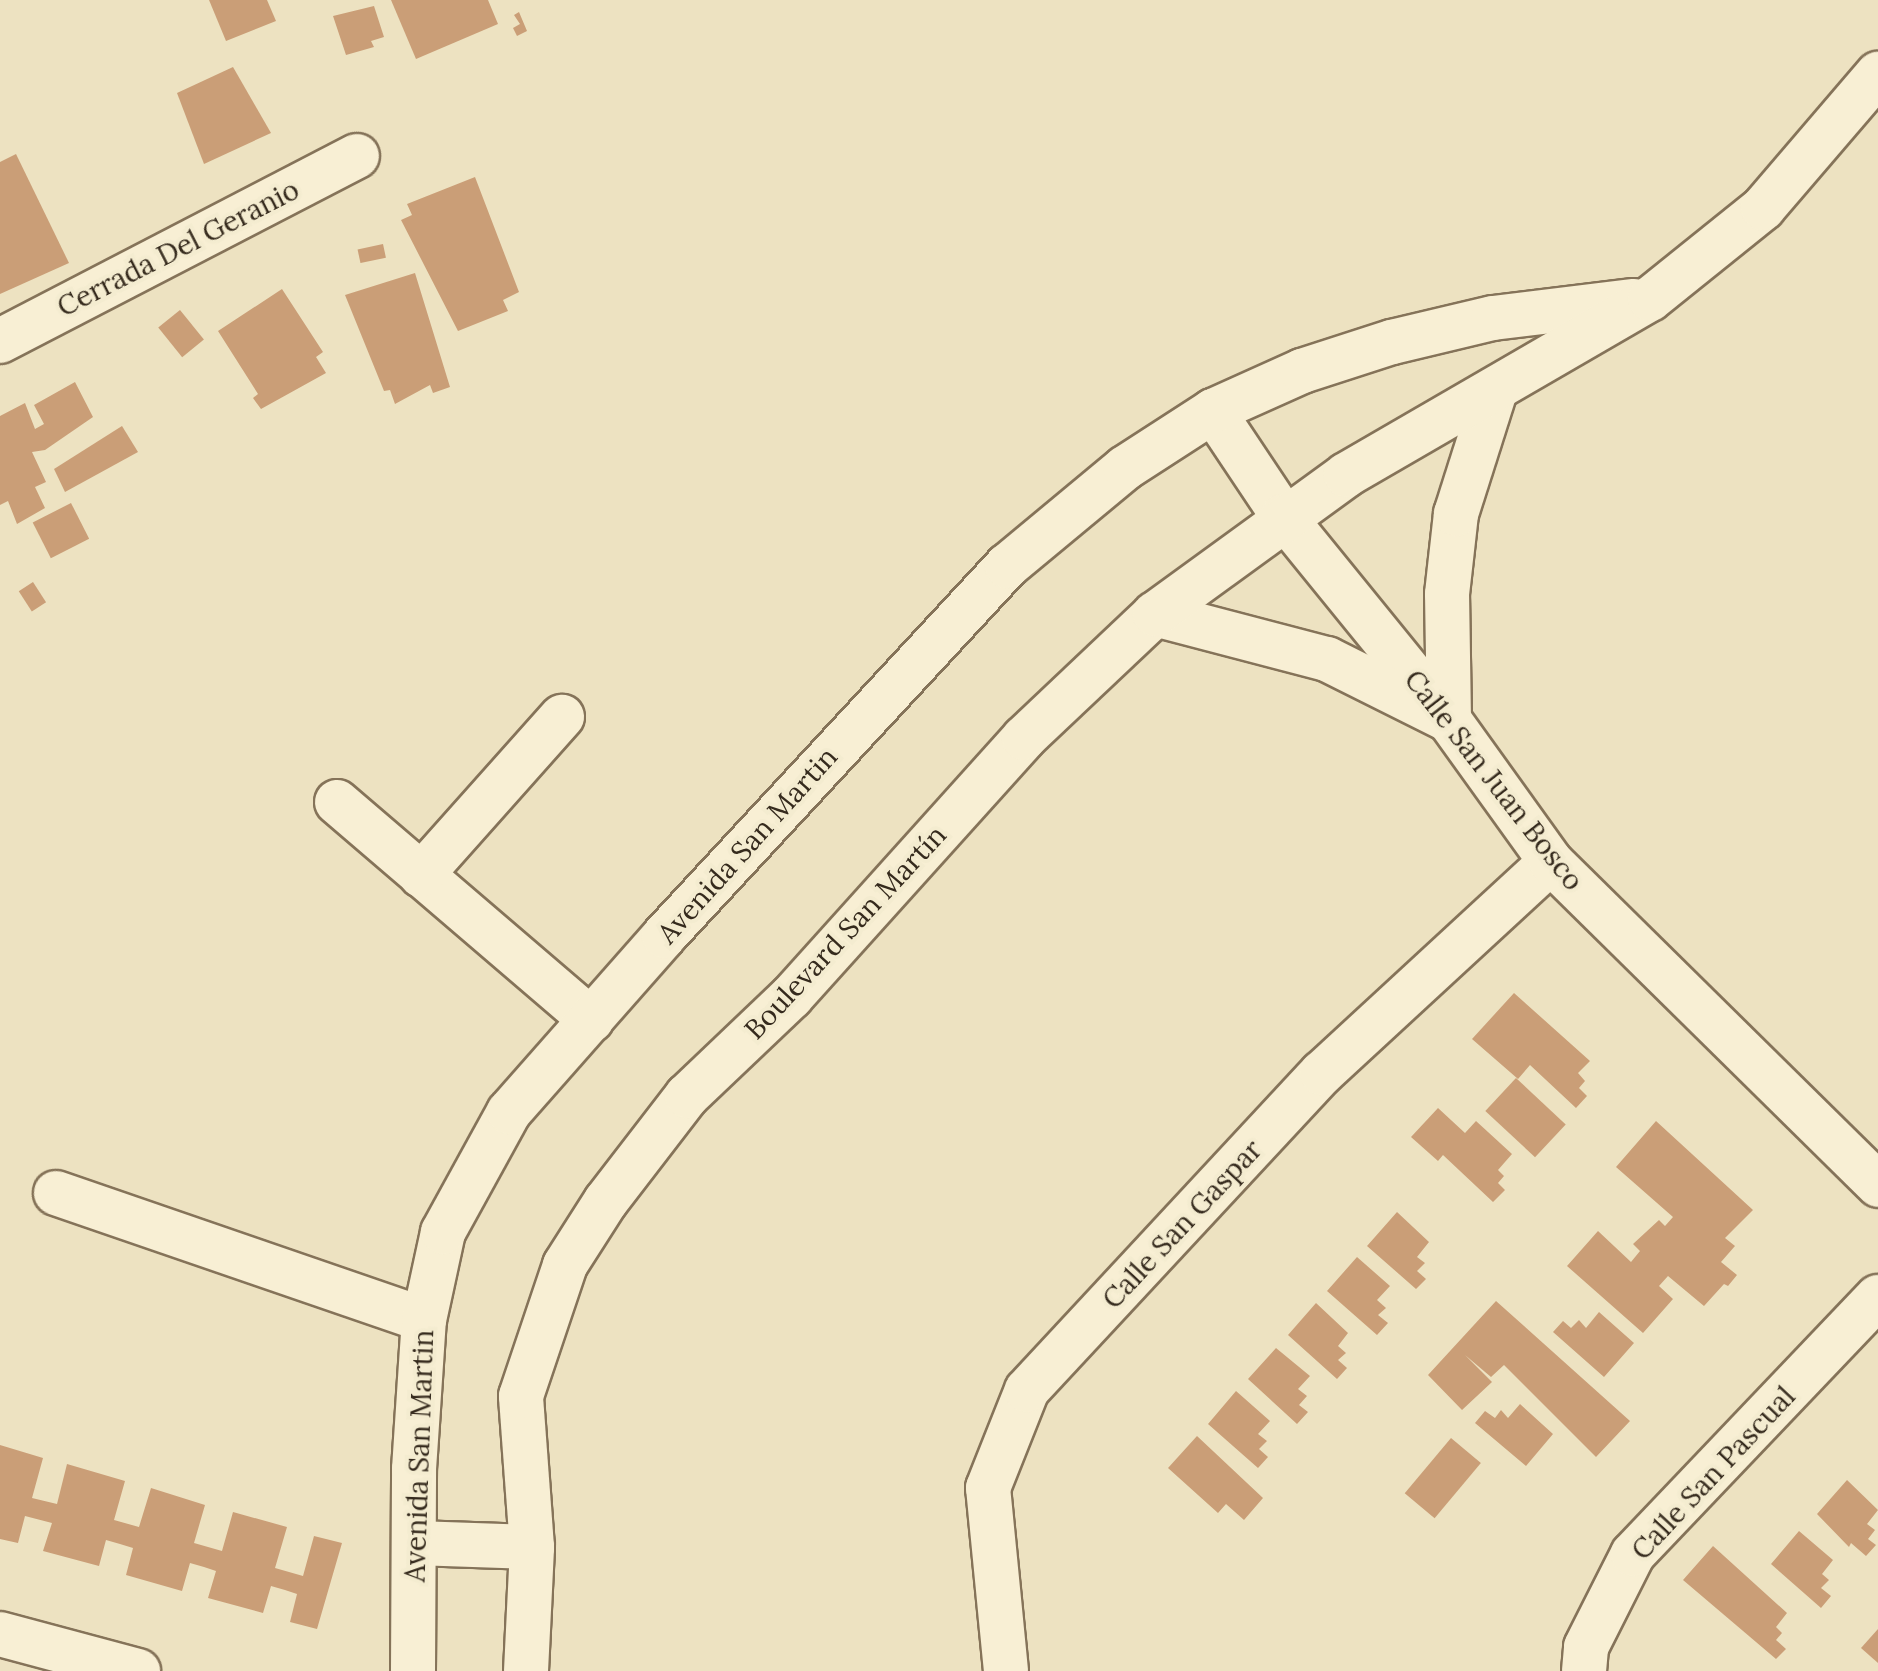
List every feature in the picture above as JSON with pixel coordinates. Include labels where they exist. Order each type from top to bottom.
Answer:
[{"type":"street","name":"Boulevard San Martín","points":[[526,1671],[532,1547],[521,1396],[565,1265],[606,1201],[687,1096],[791,997],[1024,738],[1155,614],[1283,516],[1346,475],[1494,394],[1650,299],[1763,208],[1878,74]]},
{"type":"street","name":"Cerrada Del Geranio","points":[[0,341],[357,156]]},
{"type":"street","name":"Avenida San Martin","points":[[413,1671],[414,1469],[424,1320],[443,1232],[509,1112],[880,698],[1007,566],[1125,468],[1213,411],[1302,371],[1392,342],[1493,318],[1650,299]]},
{"type":"street","points":[[1155,614],[1327,659],[1449,720],[1447,594],[1456,514],[1494,394]]},
{"type":"street","name":"Calle San Juan Bosco","points":[[1213,411],[1283,516],[1449,720],[1551,862],[1878,1185]]},
{"type":"street","points":[[421,875],[562,717]]},
{"type":"street","points":[[337,802],[591,1020]]},
{"type":"street","name":"Calle San Gaspar","points":[[1006,1671],[988,1488],[1027,1390],[1322,1073],[1551,862]]},
{"type":"street","points":[[56,1193],[424,1320]]},
{"type":"street","name":"Calle San Pascual","points":[[1584,1671],[1586,1647],[1633,1554],[1878,1297]]},
{"type":"street","points":[[415,1543],[532,1547]]},
{"type":"street","points":[[0,1634],[138,1671]]},
{"type":"building","points":[[209,0],[267,0],[276,21],[226,41]]},
{"type":"building","points":[[391,0],[488,0],[498,24],[416,59]]},
{"type":"building","points":[[374,6],[384,37],[371,41],[374,47],[346,55],[333,16]]},
{"type":"building","points":[[519,12],[527,31],[517,36],[513,28],[520,24],[514,15]]},
{"type":"building","points":[[233,67],[271,133],[204,164],[177,93]]},
{"type":"building","points":[[16,154],[69,263],[0,294],[0,162]]},
{"type":"building","points":[[475,177],[519,292],[503,300],[508,311],[458,331],[401,220],[412,215],[407,204]]},
{"type":"building","points":[[383,244],[386,258],[360,263],[358,249]]},
{"type":"building","points":[[415,273],[450,387],[433,393],[430,385],[395,404],[390,390],[384,391],[345,295]]},
{"type":"building","points":[[282,289],[323,352],[316,357],[326,373],[261,409],[253,398],[258,394],[218,331]]},
{"type":"building","points":[[180,310],[204,340],[182,357],[158,328]]},
{"type":"building","points":[[75,382],[93,417],[45,450],[32,452],[46,482],[35,487],[45,508],[17,524],[8,501],[0,505],[0,416],[25,403],[35,429],[44,424],[34,405]]},
{"type":"building","points":[[122,426],[138,452],[65,492],[54,469]]},
{"type":"building","points":[[71,503],[89,539],[51,558],[33,523]]},
{"type":"building","points":[[33,582],[46,602],[32,611],[19,591]]},
{"type":"building","points":[[1514,993],[1590,1061],[1578,1073],[1585,1081],[1579,1088],[1587,1096],[1576,1108],[1530,1065],[1518,1079],[1472,1039]]},
{"type":"building","points":[[1516,1078],[1566,1124],[1535,1157],[1485,1111]]},
{"type":"building","points":[[1438,1108],[1465,1133],[1476,1121],[1512,1154],[1498,1170],[1504,1176],[1498,1183],[1505,1190],[1493,1202],[1443,1155],[1438,1161],[1411,1137]]},
{"type":"building","points":[[1656,1121],[1753,1210],[1725,1238],[1735,1246],[1721,1262],[1737,1275],[1728,1286],[1724,1284],[1704,1306],[1668,1276],[1659,1286],[1673,1299],[1643,1333],[1567,1266],[1598,1231],[1631,1262],[1640,1251],[1633,1244],[1659,1220],[1665,1226],[1673,1217],[1616,1167]]},
{"type":"building","points":[[1397,1212],[1429,1242],[1417,1257],[1425,1263],[1417,1271],[1426,1279],[1416,1289],[1367,1246]]},
{"type":"building","points":[[1357,1257],[1390,1286],[1377,1300],[1386,1308],[1378,1315],[1388,1323],[1377,1335],[1327,1291]]},
{"type":"building","points":[[1496,1301],[1630,1421],[1596,1457],[1504,1365],[1491,1377],[1465,1355],[1492,1382],[1462,1410],[1428,1375]]},
{"type":"building","points":[[1316,1303],[1348,1333],[1338,1346],[1346,1353],[1338,1360],[1347,1368],[1337,1379],[1288,1335]]},
{"type":"building","points":[[1599,1312],[1634,1343],[1604,1377],[1553,1332],[1563,1321],[1571,1328],[1579,1320],[1586,1328]]},
{"type":"building","points":[[1276,1348],[1310,1376],[1298,1389],[1307,1396],[1299,1405],[1308,1412],[1297,1424],[1248,1379]]},
{"type":"building","points":[[1236,1391],[1270,1421],[1258,1434],[1267,1441],[1259,1449],[1268,1457],[1258,1468],[1208,1424]]},
{"type":"building","points":[[1520,1404],[1553,1434],[1526,1466],[1475,1423],[1485,1411],[1495,1418],[1501,1410],[1508,1418]]},
{"type":"building","points":[[1197,1436],[1263,1498],[1244,1520],[1226,1504],[1218,1513],[1168,1468]]},
{"type":"building","points":[[1451,1438],[1481,1463],[1435,1518],[1405,1493]]},
{"type":"building","points":[[0,1445],[43,1458],[32,1498],[57,1504],[67,1464],[125,1481],[114,1520],[139,1527],[151,1488],[205,1505],[194,1543],[222,1551],[233,1512],[287,1527],[275,1568],[303,1576],[314,1536],[342,1543],[317,1629],[290,1622],[297,1594],[271,1586],[263,1613],[208,1598],[216,1571],[190,1563],[182,1591],[126,1575],[133,1548],[120,1544],[106,1540],[99,1566],[43,1551],[52,1523],[25,1516],[18,1543],[0,1539]]},
{"type":"building","points":[[1847,1480],[1878,1510],[1867,1524],[1875,1530],[1868,1539],[1876,1545],[1866,1556],[1851,1543],[1849,1547],[1817,1514]]},
{"type":"building","points":[[1799,1531],[1833,1560],[1822,1574],[1829,1580],[1821,1588],[1831,1596],[1821,1608],[1771,1564]]},
{"type":"building","points":[[1713,1546],[1787,1613],[1776,1627],[1782,1633],[1776,1640],[1786,1649],[1776,1659],[1683,1580]]},
{"type":"building","points":[[1878,1629],[1878,1663],[1861,1648]]}]
